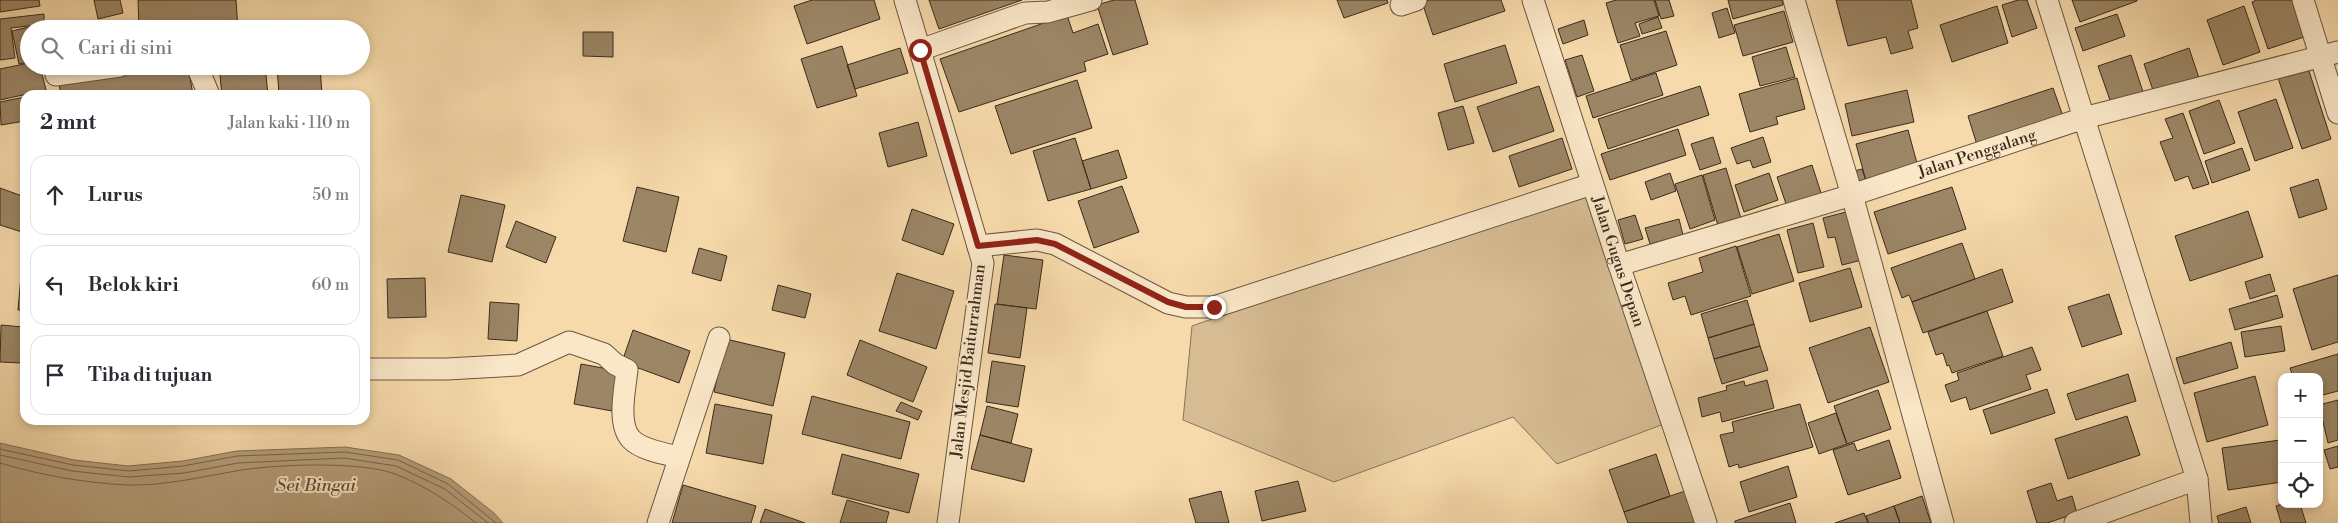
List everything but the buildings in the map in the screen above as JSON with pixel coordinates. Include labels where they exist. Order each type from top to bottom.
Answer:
[{"type":"street","name":"Jalan Mesjid Baiturrahman","points":[[905,0],[983,263],[948,523]]},
{"type":"street","points":[[920,50],[1025,13],[1048,12],[1091,0]]},
{"type":"street","name":"Jalan Gugus Depan","points":[[1533,0],[1619,266],[1706,523]]},
{"type":"street","points":[[1794,0],[1852,195],[1943,523]]},
{"type":"street","points":[[2047,0],[2197,479],[2201,523]]},
{"type":"street","points":[[2302,0],[2329,55],[2338,113]]},
{"type":"street","name":"Jalan Penggalang","points":[[1619,266],[1852,195],[2084,118],[2329,55]]},
{"type":"street","points":[[201,75],[207,90]]},
{"type":"street","points":[[978,246],[1037,240],[1055,244],[1168,302],[1186,307],[1214,307],[1592,184]]},
{"type":"street","points":[[658,523],[719,338]]},
{"type":"street","points":[[370,368],[447,369],[518,365],[569,342],[604,354],[615,364],[627,370],[623,420],[631,439],[651,450],[679,458]]},
{"type":"street","points":[[2075,523],[2197,479]]},
{"type":"shaded area","points":[[1585,188],[1664,424],[1557,464],[1513,417],[1334,482],[1183,420],[1192,326]]},
{"type":"water","name":"Sei Bingai","points":[[0,443],[74,460],[128,466],[183,461],[237,451],[345,447],[399,455],[451,479],[494,513],[503,523],[0,523]]},
{"type":"route","points":[[920,50],[978,246],[1037,240],[1055,244],[1168,302],[1186,307],[1214,307]]}]
